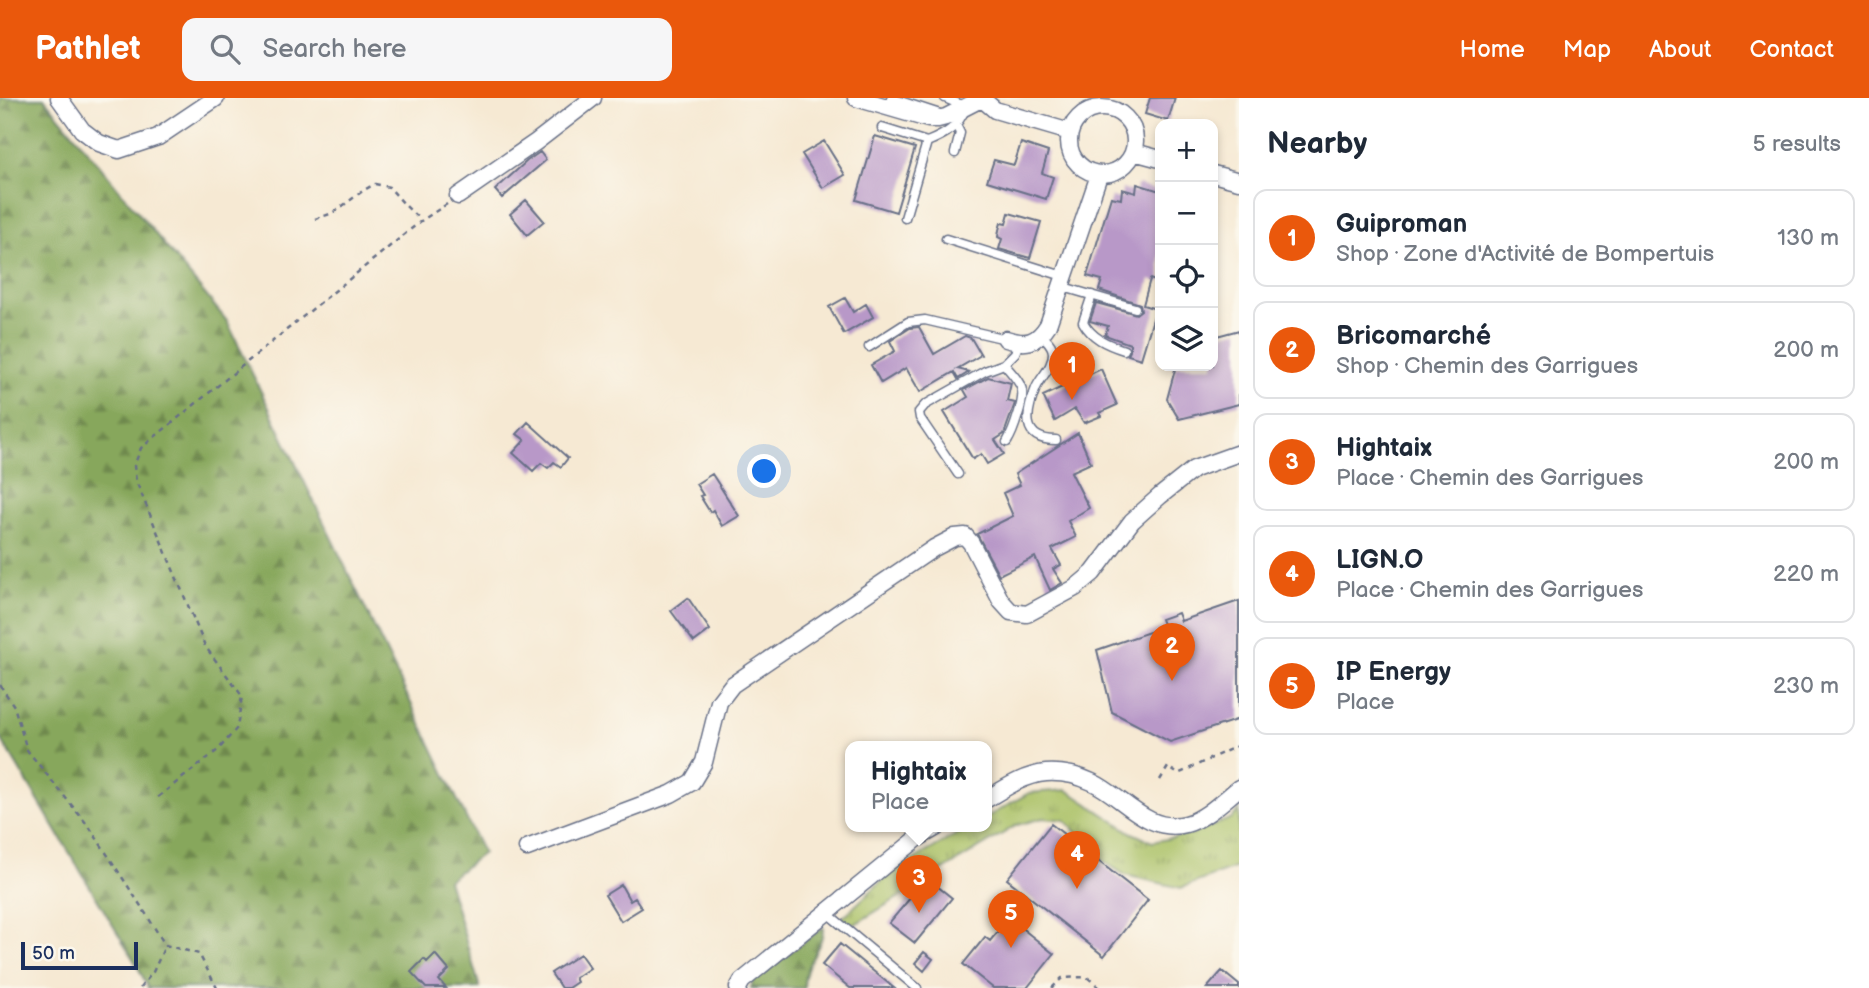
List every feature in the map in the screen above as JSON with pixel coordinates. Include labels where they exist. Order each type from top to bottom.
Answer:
[{"type":"street","points":[[59,98],[82,130],[99,143],[119,150],[158,137],[216,98]]},
{"type":"street","points":[[458,196],[536,142],[593,98]]},
{"type":"street","points":[[856,98],[928,119],[951,121],[976,101],[995,110],[1070,132]]},
{"type":"street","points":[[1114,103],[1134,131],[1134,152],[1129,162],[1120,169],[1099,175],[1089,172],[1074,160],[1068,142],[1070,132],[1074,122],[1082,114],[1114,103]]},
{"type":"street","points":[[1134,152],[1155,158]]},
{"type":"street","points":[[1013,341],[1033,341],[1042,335],[1048,326],[1099,175]]},
{"type":"street","points":[[1218,175],[1239,181]]},
{"type":"street","points":[[527,848],[671,794],[692,782],[704,762],[719,702],[732,685],[934,548],[955,537],[965,537],[971,543],[1001,601],[1011,612],[1027,614],[1075,588],[1093,573],[1132,521],[1194,469],[1239,453]]},
{"type":"street","points":[[992,796],[1020,780],[1043,773],[1069,773],[1094,782],[1140,816],[1165,826],[1187,824],[1212,810],[1239,788]]},
{"type":"street","points":[[738,988],[742,981],[928,832]]},
{"type":"lane","points":[[891,98],[936,112],[951,121],[960,132],[956,153]]},
{"type":"lane","points":[[945,98],[976,101]]},
{"type":"lane","points":[[882,128],[927,142],[942,136],[951,121]]},
{"type":"lane","points":[[905,218],[927,142]]},
{"type":"lane","points":[[946,239],[1062,281],[1092,295],[1135,308]]},
{"type":"lane","points":[[1092,295],[1083,322],[1085,326],[1100,341],[1124,349]]},
{"type":"lane","points":[[869,347],[908,322],[925,320],[1013,341],[1015,354],[1004,364],[985,370],[925,405],[919,412],[919,418],[958,474]]},
{"type":"lane","points":[[1042,335],[1052,346],[1053,356],[1037,386],[1028,420],[1029,428],[1034,435],[1044,440],[1056,440]]},
{"type":"lane","points":[[1004,364],[1018,381],[1023,398],[1012,435],[1007,442]]},
{"type":"lane","points":[[827,913],[917,988]]},
{"type":"path","points":[[315,219],[333,213],[375,184],[389,187],[421,221]]},
{"type":"path","points":[[158,797],[218,750],[237,728],[242,696],[205,646],[136,481],[134,466],[141,448],[421,221],[458,196]]},
{"type":"path","points":[[0,685],[14,706],[27,750],[90,828],[165,946],[199,954],[217,988]]},
{"type":"path","points":[[1160,780],[1168,767],[1178,774],[1239,745]]},
{"type":"path","points":[[140,988],[153,972],[165,946]]},
{"type":"path","points":[[1052,988],[1062,978],[1087,977],[1100,988]]},
{"type":"green space","points":[[0,98],[44,98],[227,321],[483,853],[448,880],[480,988],[148,988],[0,737]]},
{"type":"green space","points":[[1067,790],[1132,833],[1152,842],[1192,834],[1232,818],[1239,810],[1239,864],[1181,888],[1125,875],[1100,859],[1065,820],[1043,818],[1017,825],[855,924],[848,927],[840,920],[889,874],[960,832],[992,832],[992,814],[1029,793]]},
{"type":"green space","points":[[823,927],[821,941],[807,970],[804,988],[751,988],[753,980]]},
{"type":"building","points":[[1150,98],[1175,98],[1169,119],[1145,114]]},
{"type":"building","points":[[875,136],[915,148],[896,212],[856,200]]},
{"type":"building","points":[[824,141],[845,175],[823,188],[802,154]]},
{"type":"building","points":[[1021,143],[1048,152],[1042,173],[1053,177],[1046,199],[987,181],[994,160],[1014,165]]},
{"type":"building","points":[[540,152],[546,160],[502,198],[495,190]]},
{"type":"building","points":[[1137,184],[1155,189],[1155,281],[1150,279],[1143,305],[1155,309],[1155,312],[1141,359],[1128,355],[1130,344],[1105,335],[1108,326],[1090,321],[1096,303],[1136,314],[1141,310],[1140,304],[1099,290],[1102,280],[1087,276],[1111,197],[1121,199],[1122,189],[1136,193]]},
{"type":"building","points":[[526,200],[544,221],[527,235],[510,214]]},
{"type":"building","points":[[1009,213],[1041,222],[1030,258],[999,249],[1002,239],[998,237],[999,230],[1001,223],[1006,224]]},
{"type":"building","points":[[845,298],[853,312],[866,304],[873,317],[844,334],[829,307]]},
{"type":"building","points":[[919,327],[934,354],[965,336],[971,338],[981,355],[957,369],[969,372],[958,379],[954,372],[920,392],[906,368],[881,383],[871,365],[895,351],[890,341],[910,328]]},
{"type":"building","points":[[1239,330],[1239,404],[1179,419],[1167,399],[1175,371],[1218,371],[1218,336]]},
{"type":"building","points":[[1101,369],[1117,405],[1084,423],[1075,409],[1055,421],[1043,396]]},
{"type":"building","points":[[988,377],[1011,383],[1007,401],[1015,403],[1004,434],[995,440],[1004,454],[987,464],[981,454],[973,459],[944,412],[968,397],[964,390]]},
{"type":"building","points":[[528,422],[568,458],[561,467],[554,462],[548,468],[541,463],[533,471],[513,453],[525,440],[517,434]]},
{"type":"building","points":[[1078,433],[1091,463],[1071,472],[1089,508],[1068,521],[1076,537],[1052,549],[1061,565],[1053,569],[1062,583],[1050,590],[1035,557],[999,575],[977,534],[1013,516],[1003,493],[1020,485],[1015,474]]},
{"type":"building","points":[[712,474],[739,516],[722,526],[713,510],[710,512],[700,496],[703,495],[696,484]]},
{"type":"building","points":[[688,598],[710,630],[694,642],[671,611]]},
{"type":"building","points":[[1239,601],[1239,719],[1170,742],[1112,712],[1097,650],[1164,627],[1161,619],[1178,613],[1181,621]]},
{"type":"building","points":[[1051,824],[1148,900],[1104,956],[1007,879]]},
{"type":"building","points":[[927,878],[952,898],[915,943],[889,923]]},
{"type":"building","points":[[621,885],[630,901],[635,898],[642,908],[621,921],[605,895]]},
{"type":"building","points":[[1009,918],[1054,954],[1027,988],[993,988],[963,964],[985,937],[990,941]]},
{"type":"building","points":[[840,944],[894,988],[850,988],[822,965]]},
{"type":"building","points":[[924,952],[933,959],[924,971],[915,963]]},
{"type":"building","points":[[435,954],[449,970],[439,980],[446,988],[426,988],[411,972],[424,959],[427,962]]},
{"type":"building","points":[[580,954],[590,968],[575,978],[577,982],[568,988],[561,988],[551,973]]},
{"type":"building","points":[[1222,971],[1239,985],[1239,988],[1207,988]]},
{"type":"place","name":"Guiproman","points":[[1072,400]]},
{"type":"place","name":"Bricomarché","points":[[1172,681]]},
{"type":"place","name":"LIGN.O","points":[[1077,889]]},
{"type":"place","name":"Hightaix","points":[[919,913]]},
{"type":"place","name":"IP Energy","points":[[1011,948]]}]
